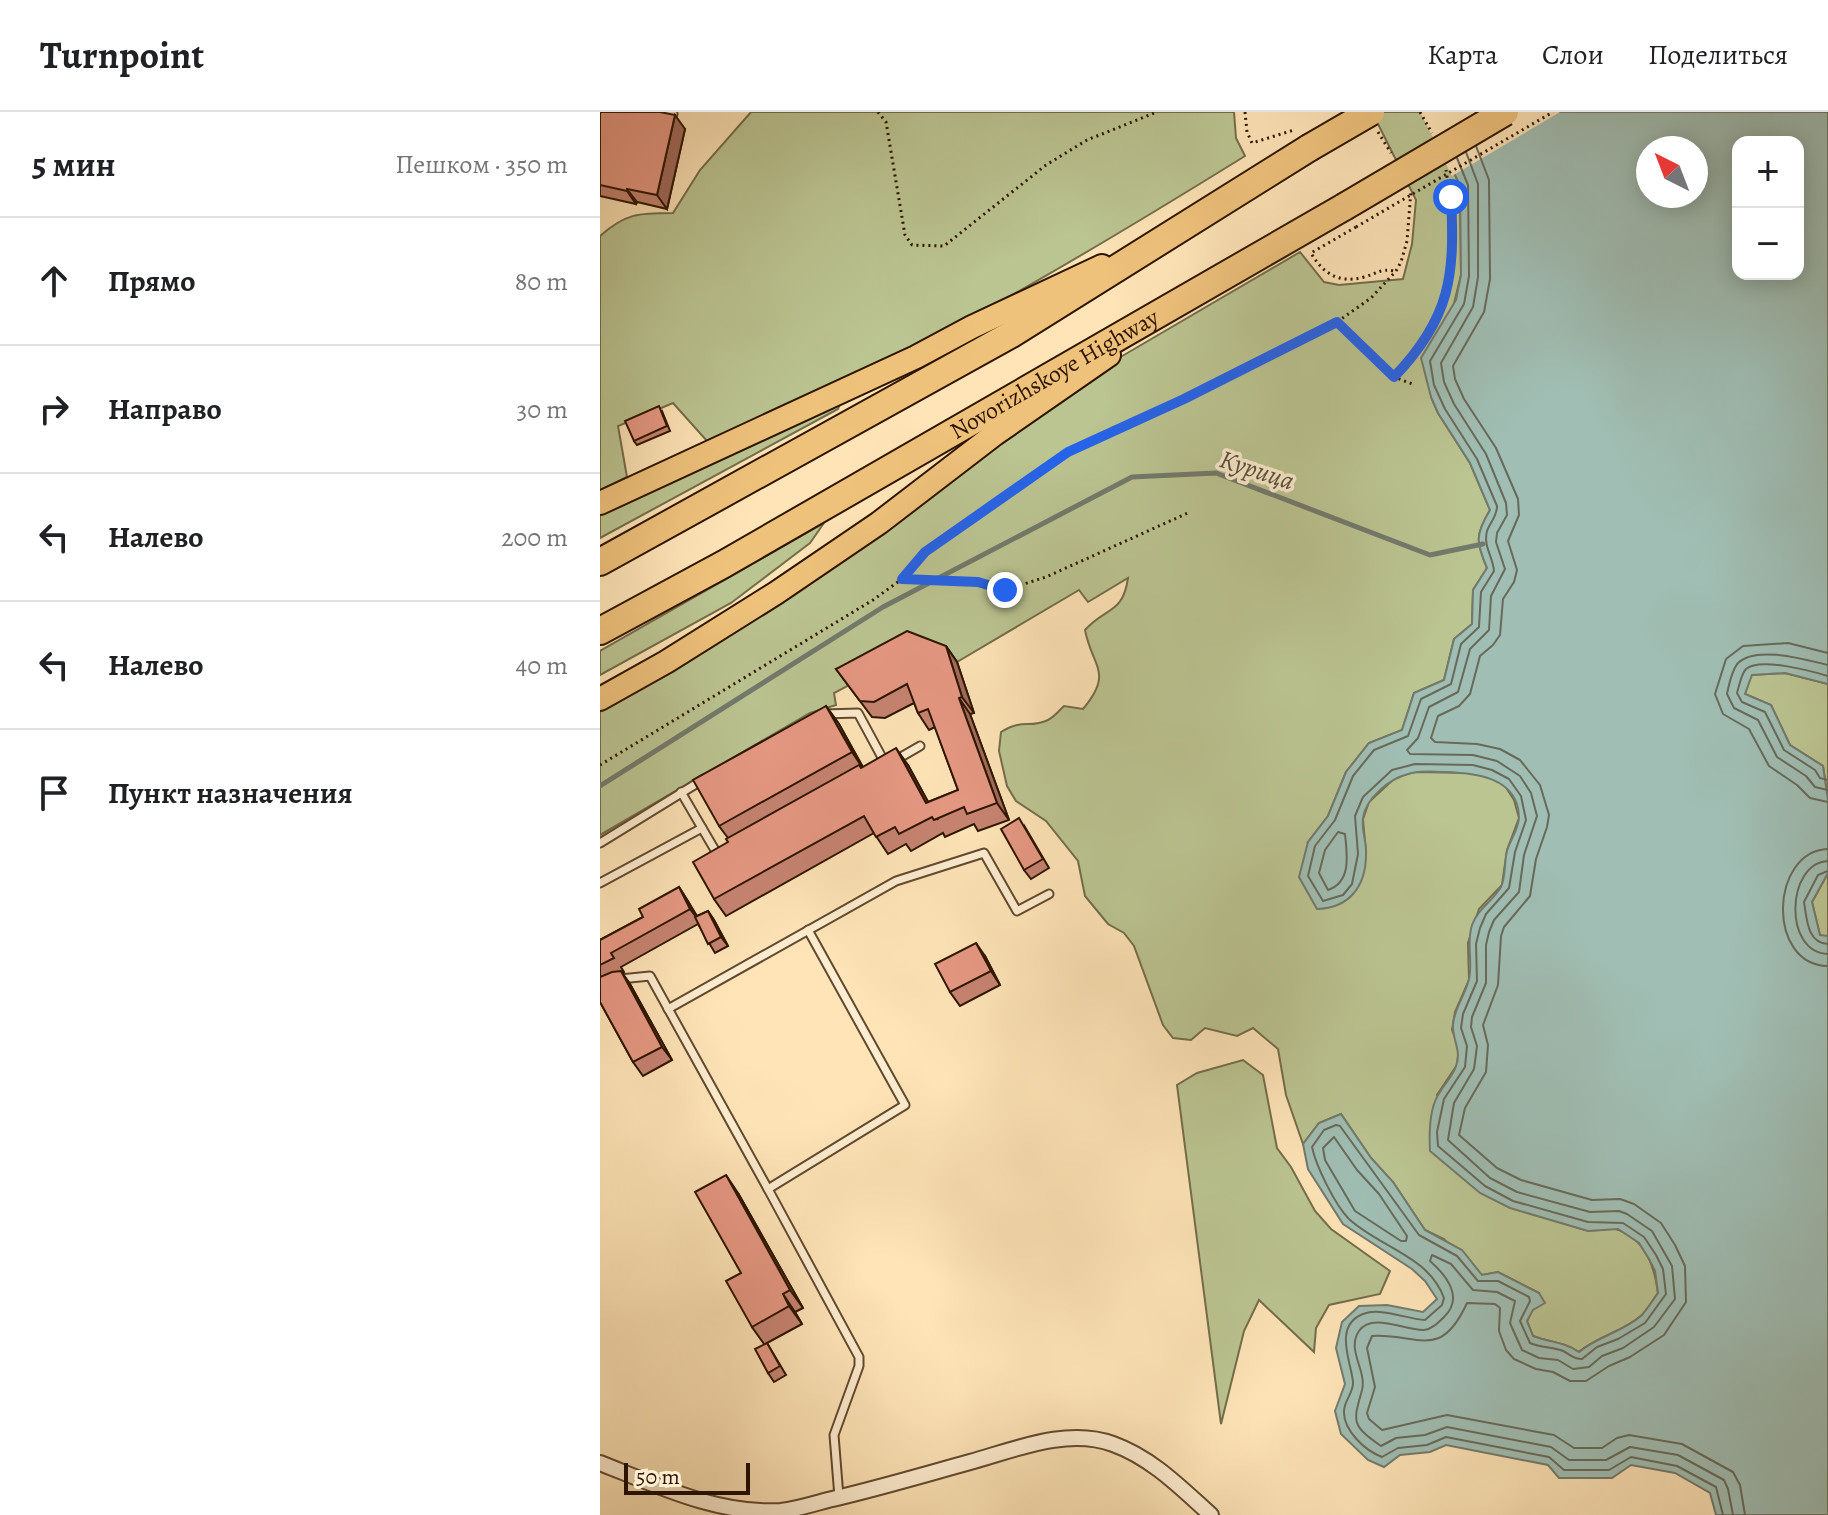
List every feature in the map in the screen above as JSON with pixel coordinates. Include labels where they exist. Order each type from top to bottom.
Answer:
[{"type":"highway","name":"Novorizhskoye Highway","points":[[600,631],[724,564],[1216,280],[1350,217],[1505,112]]},
{"type":"highway","points":[[600,562],[1010,335],[1182,229],[1304,139],[1372,118]]},
{"type":"main road","points":[[600,503],[916,357],[972,327],[1182,229]]},
{"type":"main road","points":[[600,699],[776,593],[879,523],[995,434],[1216,280]]},
{"type":"street","points":[[600,1463],[701,1503],[752,1512],[781,1511],[1037,1443],[1068,1438],[1109,1442],[1135,1453],[1161,1471],[1211,1515]]},
{"type":"lane","points":[[820,715],[858,713],[886,765]]},
{"type":"lane","points":[[872,773],[920,746]]},
{"type":"lane","points":[[600,843],[708,777]]},
{"type":"lane","points":[[681,792],[720,858],[734,850]]},
{"type":"lane","points":[[600,883],[702,828]]},
{"type":"lane","points":[[668,1009],[896,881],[984,853],[1017,911],[1049,894]]},
{"type":"lane","points":[[768,1189],[905,1105],[808,930]]},
{"type":"lane","points":[[610,984],[620,979],[650,976],[859,1357],[859,1366],[834,1435],[839,1498]]},
{"type":"path","points":[[878,112],[886,122],[905,235],[912,245],[929,247],[944,246],[1046,165],[1087,140],[1157,112]]},
{"type":"path","points":[[1245,112],[1247,132],[1252,143],[1304,139]]},
{"type":"path","points":[[1396,271],[1383,269],[1361,278],[1349,279],[1326,273],[1311,253],[1350,217],[1553,112]]},
{"type":"path","points":[[1372,118],[1396,162]]},
{"type":"path","points":[[600,765],[861,607],[902,579],[925,552],[1068,452],[1184,399],[1337,322],[1371,298],[1396,271],[1407,241],[1411,187]]},
{"type":"path","points":[[1394,377],[1427,335],[1449,288],[1454,251],[1451,197]]},
{"type":"path","points":[[1337,322],[1394,377],[1415,385]]},
{"type":"path","points":[[902,579],[978,582],[1005,590],[1046,577],[1190,512]]},
{"type":"green space","points":[[751,112],[1234,112],[1236,138],[1245,156],[1037,281],[935,337],[707,441],[673,403],[618,426],[627,477],[600,490],[600,236],[634,216],[673,213],[700,170]]},
{"type":"green space","points":[[1372,112],[1424,112],[1460,185],[1461,275],[1431,397],[1470,463],[1490,510],[1479,539],[1487,568],[1473,590],[1472,624],[1454,639],[1444,680],[1414,693],[1402,730],[1369,743],[1346,772],[1328,816],[1308,842],[1366,854],[1363,819],[1369,802],[1396,777],[1415,772],[1472,773],[1489,777],[1505,786],[1514,800],[1519,818],[1507,850],[1502,885],[1479,909],[1468,943],[1469,980],[1455,1012],[1452,1030],[1459,1047],[1457,1065],[1437,1095],[1563,1222],[1587,1230],[1619,1230],[1636,1241],[1648,1256],[1658,1293],[1648,1307],[1635,1321],[1579,1352],[1533,1336],[1527,1321],[1539,1293],[1498,1272],[1482,1275],[1444,1239],[1425,1230],[1341,1114],[1319,1123],[1303,1144],[1286,1095],[1278,1049],[1253,1028],[1237,1036],[1205,1028],[1191,1040],[1173,1038],[1163,1025],[1134,946],[1124,933],[1108,924],[1085,896],[1078,861],[1046,821],[1016,801],[1007,786],[999,751],[1001,732],[1015,725],[1048,720],[1064,706],[1083,709],[1099,678],[1085,630],[1118,604],[1126,590],[1128,578],[1088,602],[1079,590],[957,662],[919,648],[834,693],[836,705],[810,713],[600,835],[600,712],[750,620],[1112,362],[1300,252],[1324,282],[1339,285],[1403,279],[1412,244],[1416,200]]},
{"type":"green space","points":[[840,404],[838,409],[600,538],[600,513]]},
{"type":"green space","points":[[824,523],[810,543],[731,603],[600,675],[600,651]]},
{"type":"green space","points":[[1785,673],[1828,684],[1828,800],[1823,766],[1790,745],[1771,705],[1745,694],[1751,675]]},
{"type":"green space","points":[[1828,873],[1828,936],[1820,936],[1812,902]]},
{"type":"green space","points":[[1243,1060],[1263,1075],[1277,1148],[1315,1211],[1331,1229],[1390,1271],[1380,1294],[1329,1305],[1316,1328],[1314,1352],[1259,1300],[1244,1331],[1221,1424],[1177,1085],[1197,1073]]},
{"type":"water","points":[[1424,112],[1828,112],[1828,684],[1785,673],[1752,675],[1745,694],[1771,705],[1790,745],[1823,766],[1828,800],[1828,873],[1812,902],[1820,935],[1828,936],[1828,1515],[1716,1515],[1710,1493],[1675,1473],[1631,1465],[1612,1478],[1559,1478],[1548,1465],[1446,1445],[1430,1452],[1400,1455],[1384,1467],[1368,1460],[1341,1434],[1335,1411],[1345,1384],[1336,1348],[1342,1322],[1359,1306],[1387,1305],[1423,1312],[1437,1299],[1412,1269],[1343,1224],[1308,1169],[1303,1144],[1319,1123],[1341,1114],[1425,1230],[1462,1250],[1482,1275],[1498,1272],[1539,1293],[1545,1303],[1533,1310],[1527,1321],[1533,1336],[1579,1352],[1635,1321],[1658,1293],[1655,1271],[1639,1243],[1618,1229],[1588,1231],[1510,1208],[1480,1193],[1430,1151],[1434,1105],[1458,1061],[1453,1025],[1469,979],[1472,925],[1501,887],[1507,851],[1519,821],[1517,804],[1511,793],[1493,780],[1469,774],[1422,772],[1401,777],[1380,790],[1365,811],[1365,866],[1354,894],[1338,905],[1317,909],[1299,877],[1308,842],[1328,816],[1346,772],[1369,743],[1402,730],[1414,693],[1444,680],[1454,639],[1472,624],[1473,590],[1487,568],[1479,539],[1490,510],[1470,463],[1438,413],[1421,358],[1456,300],[1461,275],[1460,185]]},
{"type":"pier","points":[[1420,112],[1560,112],[1452,176]]},
{"type":"building","points":[[600,112],[675,115],[657,195],[600,185]]},
{"type":"building","points":[[659,406],[667,426],[634,441],[625,421]]},
{"type":"building","points":[[907,631],[946,646],[962,697],[959,698],[997,803],[967,814],[964,807],[934,820],[932,817],[899,834],[895,827],[876,837],[864,816],[714,899],[693,862],[728,842],[726,839],[859,765],[861,768],[896,748],[926,803],[958,790],[928,709],[918,713],[907,684],[874,702],[860,701],[836,669]]},
{"type":"building","points":[[826,706],[852,752],[719,826],[693,780]]},
{"type":"building","points":[[1019,818],[1043,859],[1024,870],[1001,829]]},
{"type":"building","points":[[679,887],[690,909],[611,953],[614,958],[600,965],[600,940],[643,917],[639,909]]},
{"type":"building","points":[[708,911],[721,937],[708,944],[695,917]]},
{"type":"building","points":[[976,943],[991,971],[950,992],[935,964]]},
{"type":"building","points":[[621,971],[662,1047],[633,1062],[600,1002],[600,977]]},
{"type":"building","points":[[726,1175],[790,1290],[783,1294],[789,1306],[752,1327],[726,1281],[741,1273],[695,1192]]},
{"type":"building","points":[[767,1343],[780,1366],[768,1373],[755,1349]]},
{"type":"waterway","name":"Курица","points":[[600,786],[883,607],[1132,477],[1216,473],[1430,555],[1483,544]]},
{"type":"route","points":[[1005,590],[978,582],[902,579],[925,552],[1068,452],[1184,399],[1337,322],[1394,377],[1427,335],[1449,288],[1454,251],[1451,197]]}]
